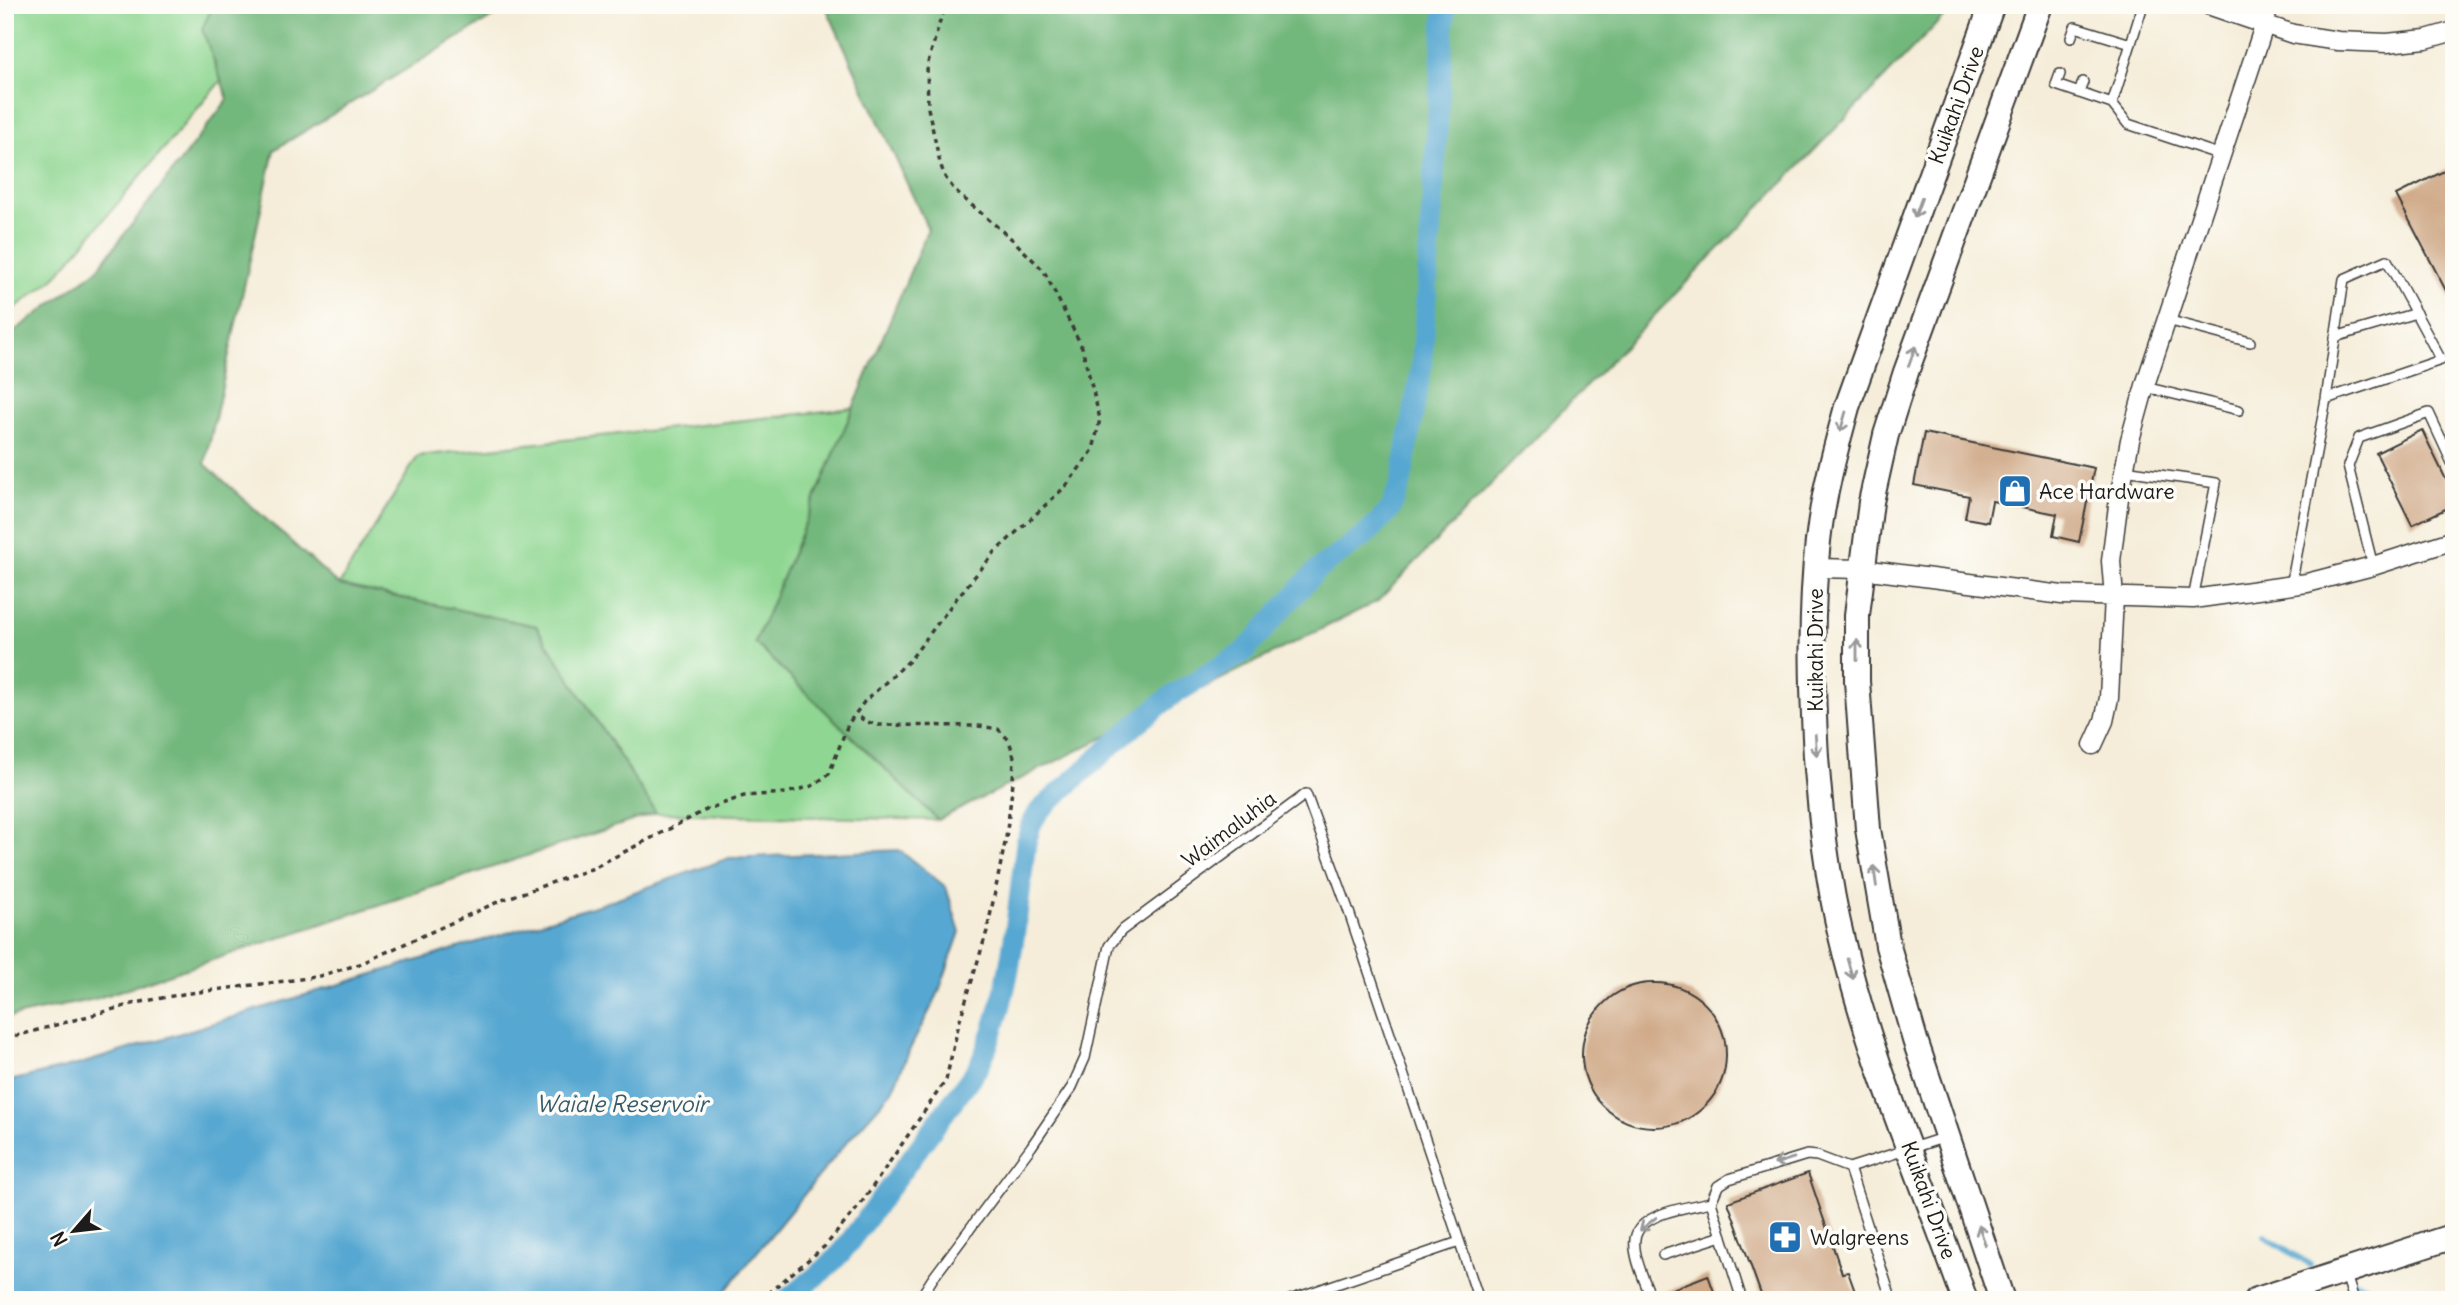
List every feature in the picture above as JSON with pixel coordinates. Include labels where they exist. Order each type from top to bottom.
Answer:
[{"type":"main road","name":"Kuikahi Drive","points":[[1965,1300],[1873,1048],[1842,942],[1827,869],[1812,693],[1818,540],[1830,467],[1847,407],[1992,5]]},
{"type":"main road","name":"Kuikahi Drive","points":[[2002,1300],[1898,986],[1877,893],[1868,829],[1857,681],[1857,615],[1871,502],[1886,435],[1906,372],[2040,5]]},
{"type":"main road","points":[[2257,1300],[2303,1288],[2345,1270],[2454,1236]]},
{"type":"street","points":[[2208,5],[2293,34],[2350,41],[2387,43],[2454,31]]},
{"type":"street","points":[[2093,745],[2104,721],[2109,698],[2114,597],[2111,561],[2124,470],[2145,387],[2265,23],[2268,5]]},
{"type":"street","points":[[1816,568],[1862,569],[2062,594],[2193,599],[2291,586],[2373,566],[2454,540]]},
{"type":"lane","points":[[2112,104],[2143,5]]},
{"type":"lane","points":[[2071,38],[2075,27],[2131,44]]},
{"type":"lane","points":[[2095,44],[2098,34]]},
{"type":"lane","points":[[2060,74],[2056,85],[2112,104],[2128,124],[2221,155]]},
{"type":"lane","points":[[2079,93],[2083,82]]},
{"type":"lane","points":[[2291,586],[2326,399],[2344,279],[2388,260],[2441,360],[2326,399]]},
{"type":"lane","points":[[2335,337],[2416,313]]},
{"type":"lane","points":[[2167,320],[2250,342]]},
{"type":"lane","points":[[2145,387],[2239,410]]},
{"type":"lane","points":[[2373,566],[2347,466],[2359,438],[2429,413],[2454,467]]},
{"type":"lane","points":[[2124,470],[2216,483],[2193,599]]},
{"type":"lane","name":"Waimaluhia","points":[[919,1300],[1072,1087],[1085,1058],[1109,946],[1121,931],[1306,794],[1349,909],[1479,1300]]},
{"type":"lane","points":[[1742,1300],[1711,1202],[1718,1186],[1729,1179],[1793,1158],[1817,1156],[1849,1168],[1948,1136]]},
{"type":"lane","points":[[1849,1168],[1889,1292],[1888,1300]]},
{"type":"lane","points":[[1652,1300],[1635,1248],[1636,1235],[1645,1223],[1656,1217],[1711,1202]]},
{"type":"lane","points":[[1663,1255],[1722,1236]]},
{"type":"lane","points":[[1290,1300],[1459,1242]]},
{"type":"lane","points":[[2345,1270],[2354,1300]]},
{"type":"path","points":[[5,1039],[136,1003],[183,994],[316,977],[360,964],[502,900],[591,869],[708,809],[744,796],[786,793],[812,786],[829,774],[848,724],[864,702],[910,660],[995,552],[1066,486],[1093,450],[1100,419],[1082,347],[1044,271],[1013,240],[956,192],[945,177],[928,108],[927,66],[947,5]]},
{"type":"path","points":[[761,1300],[825,1246],[860,1205],[946,1080],[987,931],[1006,838],[1014,757],[1009,740],[998,729],[979,726],[877,724],[864,721],[855,714]]},
{"type":"green space","points":[[5,5],[276,5],[247,50],[53,280],[5,315]]},
{"type":"green space","points":[[213,5],[512,5],[274,150],[205,464],[339,585],[536,626],[656,813],[95,999],[5,1018],[5,338],[96,271],[228,99],[202,29]]},
{"type":"green space","points":[[825,5],[1955,5],[1378,601],[938,820],[755,643],[928,229]]},
{"type":"green space","points":[[853,408],[755,643],[938,820],[656,813],[536,626],[339,585],[418,456]]},
{"type":"water","name":"Waiale Reservoir","points":[[899,850],[946,887],[960,932],[938,994],[892,1091],[718,1300],[5,1300],[5,1082],[77,1065],[601,904],[729,858]]},
{"type":"building","points":[[2454,166],[2454,306],[2396,195]]},
{"type":"building","points":[[2422,430],[2454,496],[2454,505],[2412,525],[2376,453]]},
{"type":"building","name":"Ace Hardware","points":[[1924,433],[2094,468],[2079,542],[2053,536],[2057,514],[1992,501],[1988,522],[1965,518],[1969,496],[1914,485]]},
{"type":"building","points":[[1654,983],[1682,989],[1705,1004],[1720,1027],[1726,1055],[1720,1083],[1705,1106],[1682,1121],[1654,1127],[1626,1121],[1603,1106],[1588,1083],[1582,1055],[1588,1027],[1603,1004],[1626,989]]},
{"type":"building","name":"Walgreens","points":[[1808,1173],[1842,1273],[1848,1272],[1858,1300],[1763,1300],[1728,1202]]},
{"type":"building","points":[[1708,1275],[1717,1300],[1659,1300],[1657,1295]]},
{"type":"waterway","points":[[786,1300],[842,1252],[979,1066],[1006,985],[1026,843],[1031,825],[1039,811],[1170,697],[1244,652],[1316,571],[1368,533],[1390,510],[1401,483],[1422,364],[1445,5]]},
{"type":"waterway","points":[[2265,1236],[2310,1265]]},
{"type":"waterway","points":[[2355,1282],[2394,1300]]},
{"type":"place","name":"Ace Hardware","points":[[2015,491]]},
{"type":"place","name":"Walgreens","points":[[1785,1237]]}]
